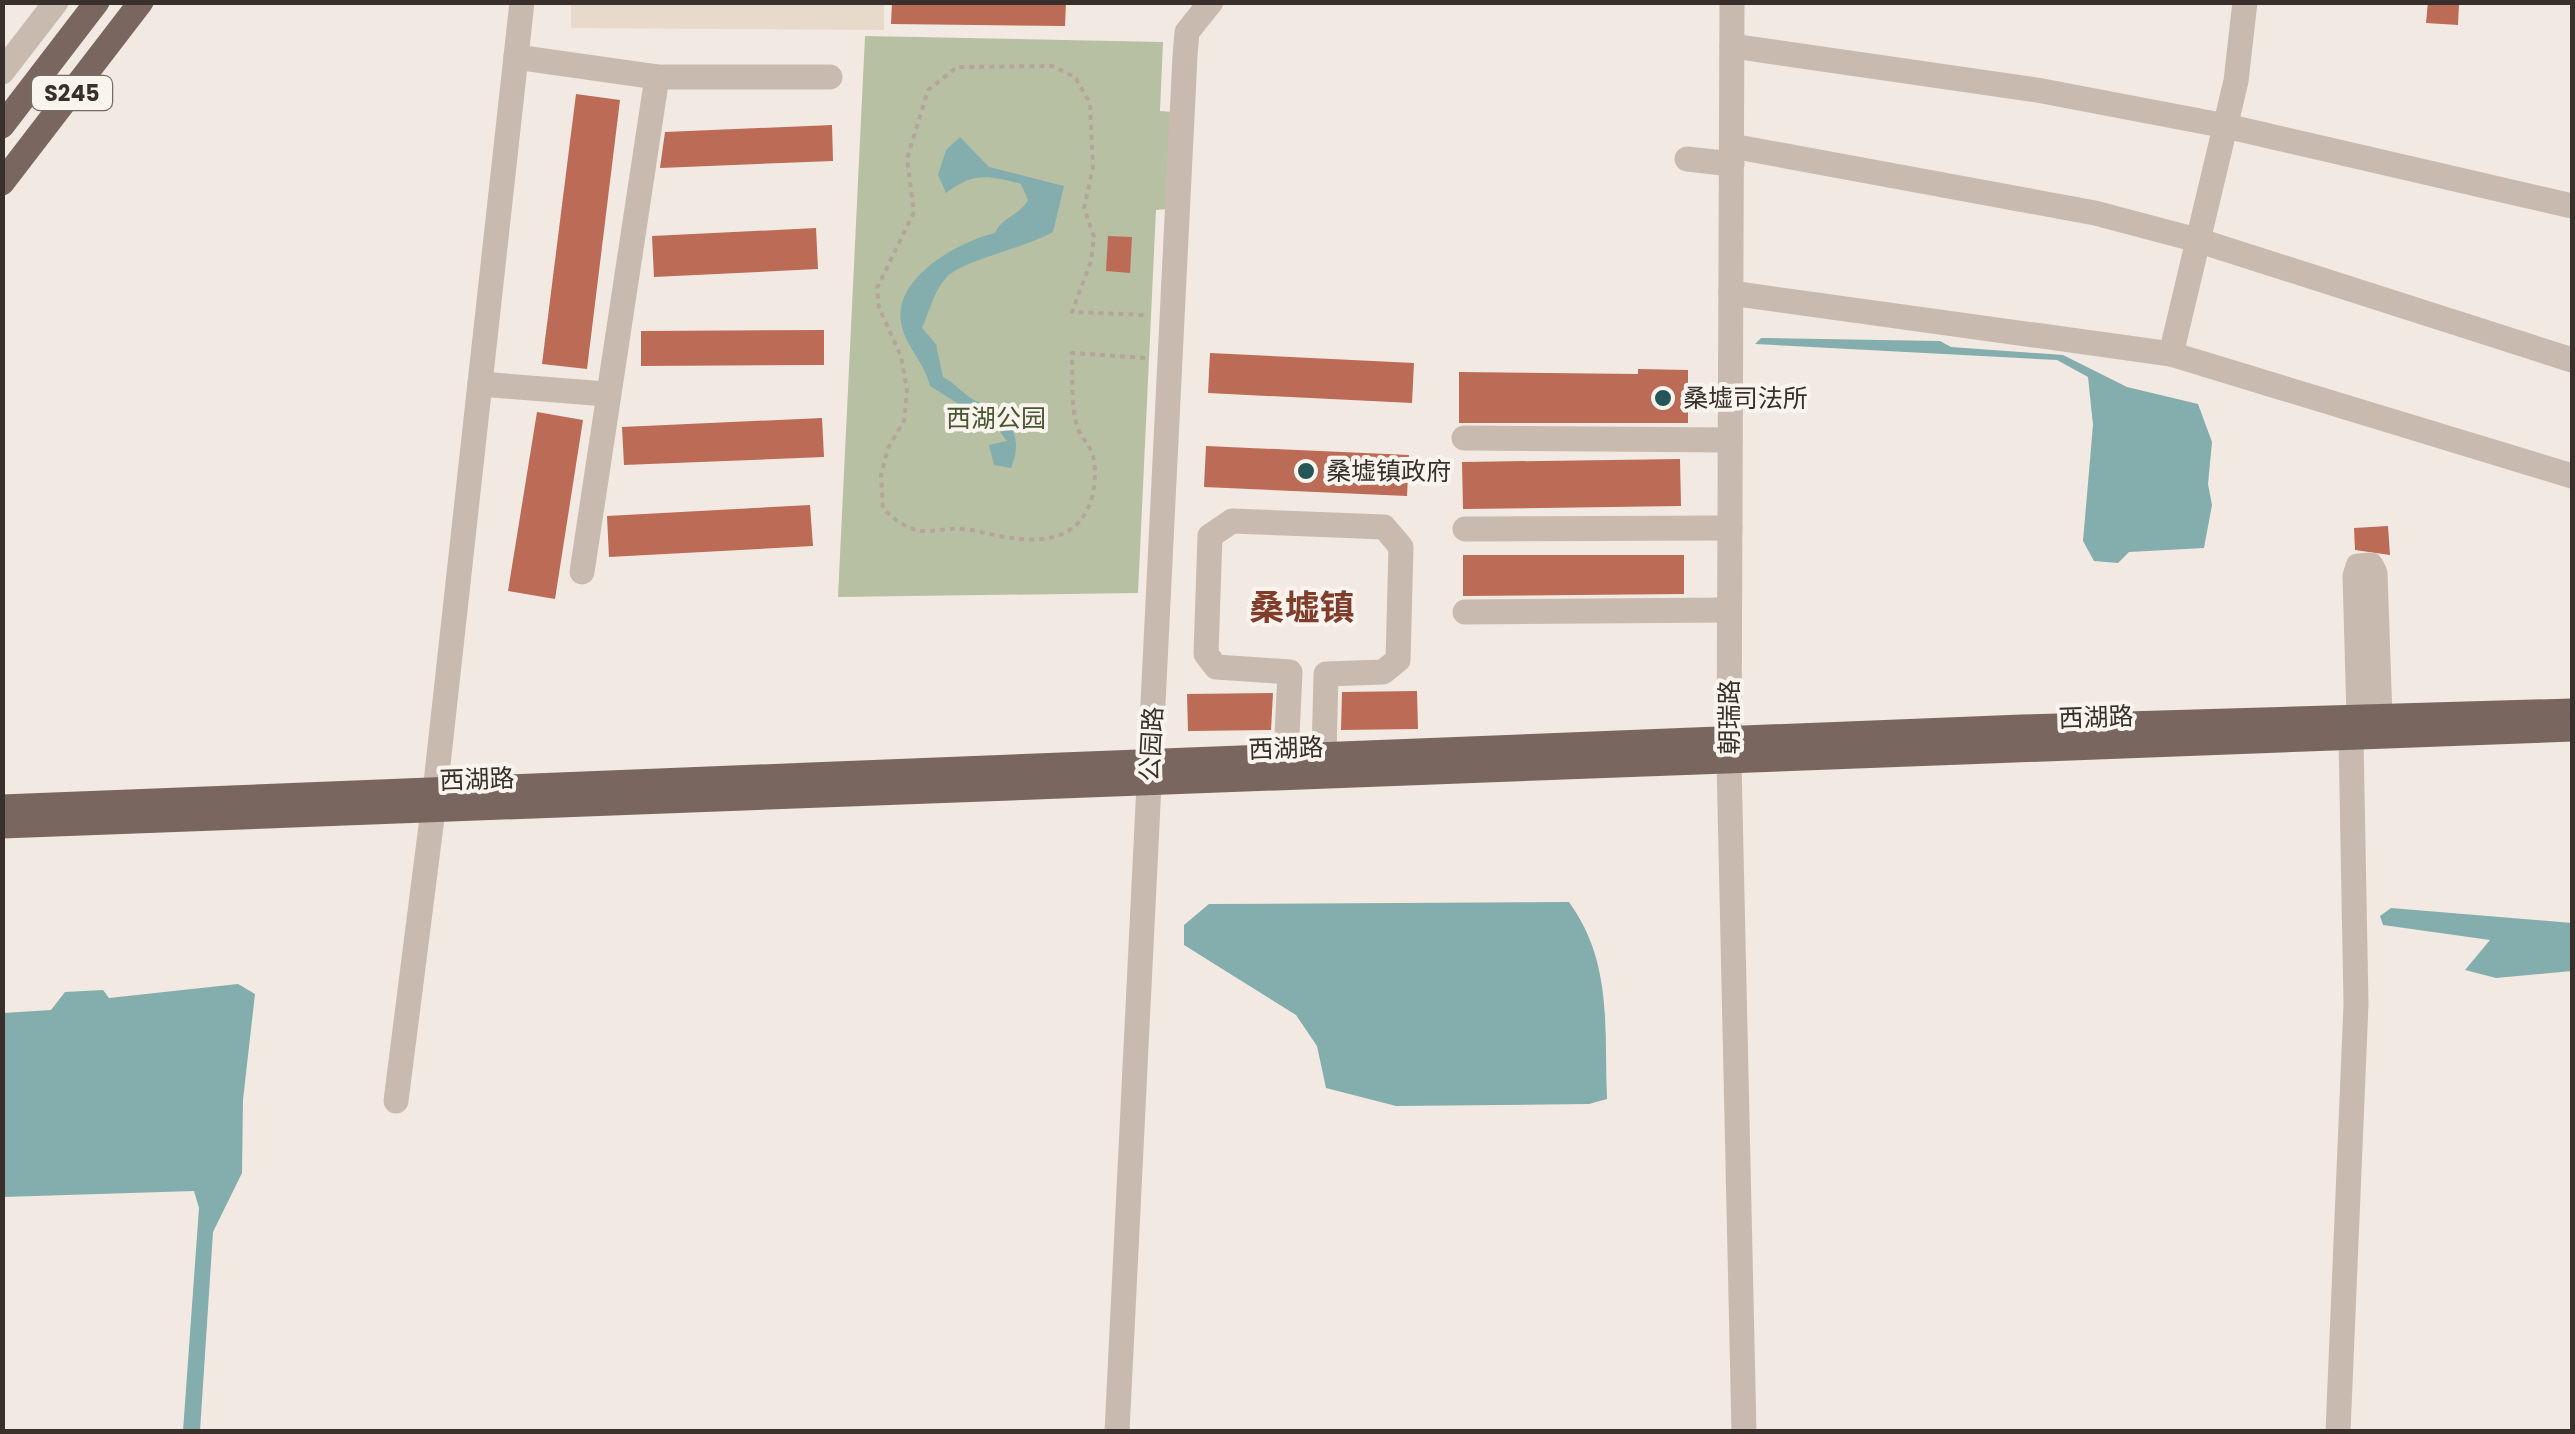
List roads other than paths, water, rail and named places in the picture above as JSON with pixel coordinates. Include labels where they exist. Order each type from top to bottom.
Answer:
[{"type":"main road","name":"S245","points":[[2,126],[97,2]]},
{"type":"main road","name":"S245","points":[[2,183],[141,2]]},
{"type":"main road","name":"西湖路","points":[[2,807],[434,800],[2363,724],[2572,711]]},
{"type":"main road","name":"西湖路","points":[[2363,724],[2572,729]]},
{"type":"main road","name":"西湖路","points":[[1149,773],[1286,756],[1729,750]]},
{"type":"main road","name":"西湖路","points":[[2,826],[434,800]]},
{"type":"street","points":[[2,72],[56,2]]},
{"type":"street","points":[[396,1101],[434,800],[522,2]]},
{"type":"street","name":"公园路","points":[[1117,1432],[1185,56],[1187,32],[1210,2]]},
{"type":"street","name":"朝瑞路","points":[[1732,2],[1729,750],[1744,1432]]},
{"type":"street","points":[[2171,354],[2226,126],[2245,2]]},
{"type":"street","points":[[1732,46],[2037,90],[2226,126],[2572,206]]},
{"type":"street","points":[[516,57],[657,77],[830,77]]},
{"type":"street","points":[[582,572],[657,77]]},
{"type":"street","points":[[1687,159],[1732,155],[2095,213],[2197,240],[2572,360]]},
{"type":"street","points":[[1731,293],[2171,354],[2572,476]]},
{"type":"street","points":[[480,384],[606,394]]},
{"type":"street","points":[[1464,438],[1730,440]]},
{"type":"street","points":[[1286,756],[1290,672],[1216,666],[1206,654],[1210,536],[1232,521],[1384,527],[1401,547],[1398,660],[1383,672],[1326,674],[1324,755]]},
{"type":"street","points":[[1465,529],[1730,528]]},
{"type":"street","points":[[2338,1432],[2363,724],[2375,574],[2371,564],[2358,566],[2355,576],[2363,724]]},
{"type":"street","points":[[1465,612],[1729,610]]},
{"type":"water","points":[[960,137],[989,167],[1064,186],[1053,232],[953,272],[938,289],[922,328],[936,344],[943,377],[996,412],[1010,427],[1016,445],[1011,468],[994,465],[989,445],[1007,441],[998,429],[930,386],[901,323],[901,306],[918,276],[964,244],[995,233],[1028,200],[1021,184],[990,177],[965,181],[946,193],[938,175],[946,150]]},
{"type":"water","points":[[1761,338],[1940,341],[1951,347],[2063,355],[2127,387],[2198,404],[2212,442],[2208,484],[2212,505],[2204,548],[2129,552],[2118,563],[2094,561],[2083,541],[2093,425],[2088,377],[2057,360],[1755,344]]},
{"type":"water","points":[[1569,902],[1593,949],[1603,997],[1607,1099],[1589,1104],[1396,1106],[1326,1088],[1317,1046],[1296,1015],[1184,945],[1184,925],[1209,904]]},
{"type":"water","points":[[2391,908],[2572,923],[2572,971],[2496,978],[2465,970],[2490,940],[2383,925],[2380,916]]},
{"type":"water","points":[[238,984],[255,994],[243,1100],[242,1173],[213,1232],[200,1431],[183,1431],[199,1208],[194,1191],[3,1197],[3,1013],[51,1010],[65,992],[103,990],[109,998]]},
{"type":"place","name":"桑墟司法所","points":[[1663,398]]},
{"type":"place","name":"桑墟镇政府","points":[[1306,471]]},
{"type":"district","name":"桑墟镇","points":[[1302,608]]},
{"type":"park label","name":"西湖公园","points":[[996,418]]}]
